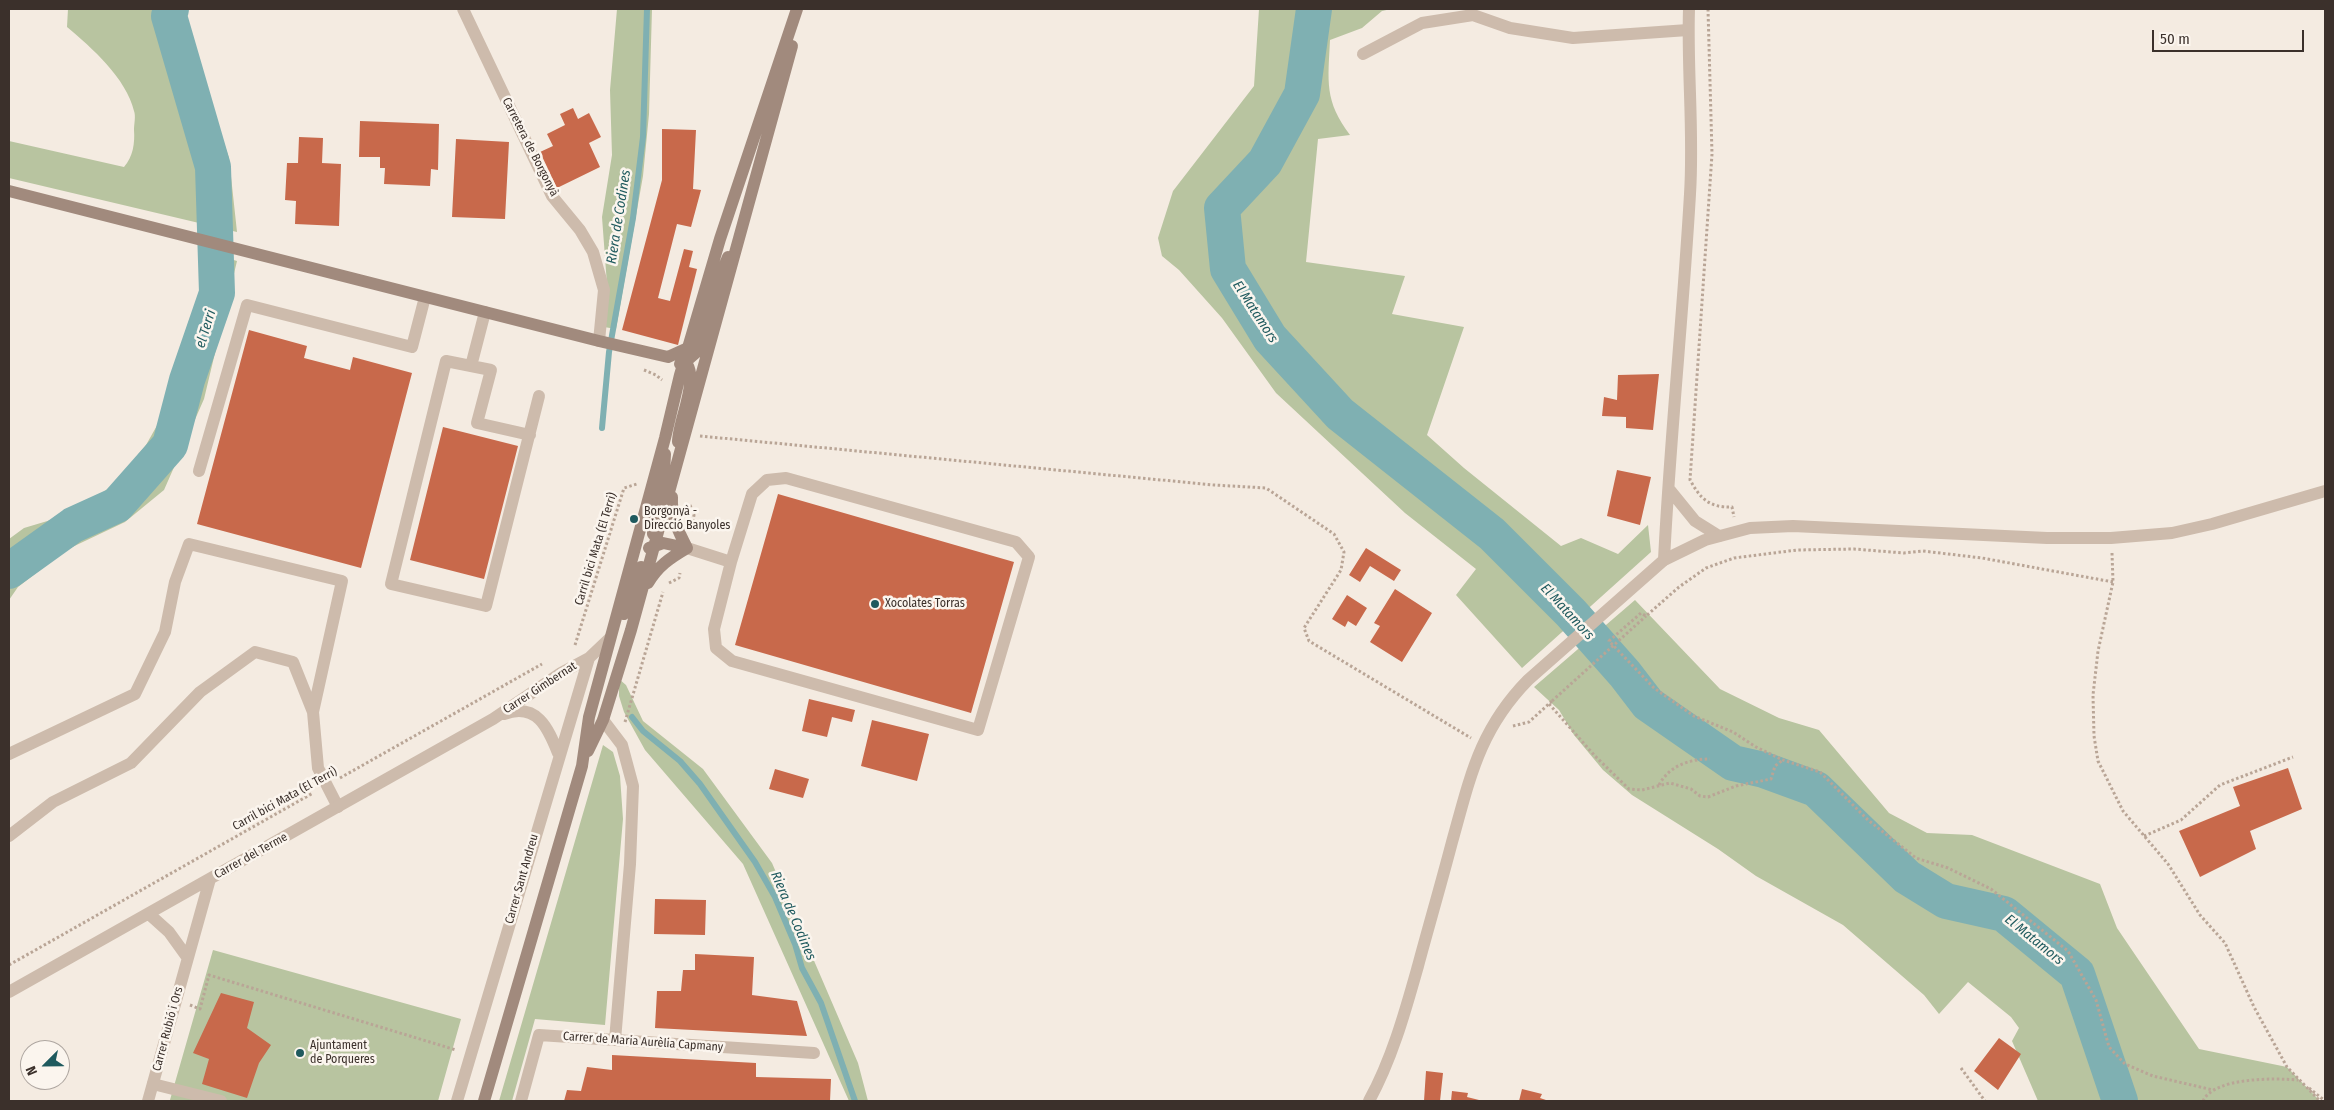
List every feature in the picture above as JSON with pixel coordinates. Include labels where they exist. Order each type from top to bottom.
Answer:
[{"type":"main road","points":[[582,766],[603,720],[658,541],[795,35],[797,11]]},
{"type":"main road","points":[[484,1101],[582,766],[589,717],[665,438],[680,361],[766,96],[797,11]]},
{"type":"main road","points":[[9,191],[680,361],[691,380],[678,436],[678,464]]},
{"type":"main road","points":[[680,361],[700,349],[721,274],[748,212]]},
{"type":"main road","points":[[665,438],[665,472],[652,523],[653,534],[658,541],[687,548]]},
{"type":"main road","points":[[672,485],[671,509],[676,529],[687,548]]},
{"type":"main road","points":[[610,638],[626,611],[646,553],[658,541]]},
{"type":"main road","points":[[641,596],[655,571],[669,558],[687,548]]},
{"type":"street","name":"Carretera de Borgonyà","points":[[463,9],[552,196],[580,230],[593,252],[604,290],[599,341]]},
{"type":"street","points":[[1664,560],[1691,178],[1689,9]]},
{"type":"street","points":[[1363,54],[1422,23],[1473,15],[1510,28],[1573,38],[1688,30]]},
{"type":"street","points":[[200,471],[247,305],[412,347],[425,297]]},
{"type":"street","points":[[471,366],[485,312]]},
{"type":"street","points":[[530,435],[477,423],[491,370],[446,361],[391,584],[486,606],[530,435],[539,396]]},
{"type":"street","points":[[786,478],[1016,542],[1029,557],[978,730],[732,661],[716,648],[714,628],[731,562],[752,494],[767,480],[786,478]]},
{"type":"street","points":[[1669,489],[1695,521],[1719,536]]},
{"type":"street","points":[[1369,1101],[1381,1080],[1400,1026],[1469,782],[1488,732],[1514,694],[1528,680],[1664,560],[1690,546],[1750,528],[1793,526],[2047,538],[2111,538],[2172,533],[2212,524],[2325,491]]},
{"type":"street","points":[[9,754],[135,694],[165,632],[175,582],[189,544],[342,581],[313,712]]},
{"type":"street","points":[[687,548],[731,562]]},
{"type":"street","name":"Carrer Gimbernat","points":[[493,719],[561,673],[588,658],[610,638]]},
{"type":"street","points":[[9,836],[53,802],[131,763],[200,692],[255,652],[293,662],[313,712],[318,768],[338,808]]},
{"type":"street","name":"Carrer Sant Andreu","points":[[457,1101],[558,753],[588,658]]},
{"type":"street","name":"Carrer Gimbernat","points":[[493,719],[513,711],[525,712],[538,717],[549,730],[558,753]]},
{"type":"street","name":"Carrer del Terme","points":[[9,992],[493,719]]},
{"type":"street","points":[[603,720],[622,745],[633,786],[630,864],[615,1040]]},
{"type":"street","name":"Carrer Rubió i Ors","points":[[148,1101],[210,879]]},
{"type":"street","points":[[149,914],[169,932],[187,957]]},
{"type":"street","name":"Carrer de Maria Aurèlia Capmany","points":[[521,1101],[540,1035],[814,1053]]},
{"type":"street","points":[[153,1084],[221,1101]]},
{"type":"path","points":[[1708,9],[1712,154],[1690,480],[1700,497],[1710,504],[1732,506],[1743,556]]},
{"type":"path","points":[[631,348],[633,366],[656,374],[663,382]]},
{"type":"path","points":[[695,436],[1214,485],[1266,488],[1334,534],[1344,552],[1341,570],[1304,628],[1309,641],[1469,738],[1529,722],[1679,587],[1706,568],[1743,556],[1797,550],[1923,551],[1982,558],[2113,582]]},
{"type":"path","name":"Carril bici Mata (El Terri)","points":[[577,644],[624,488]]},
{"type":"path","points":[[2111,538],[2113,582],[2098,651],[2093,695],[2094,736],[2098,760],[2108,785],[2123,811],[2168,864],[2200,914],[2226,943],[2254,1008],[2280,1055],[2297,1079],[2320,1101]]},
{"type":"path","points":[[1646,616],[1640,613],[1609,641],[1654,688],[1694,716],[1733,732],[1783,760],[1820,772],[1868,820],[1916,858],[1948,868],[1991,889],[2068,951],[2096,1000],[2109,1047],[2125,1064],[2153,1076],[2213,1090]]},
{"type":"path","name":"Carril bici Mata (El Terri)","points":[[9,965],[543,663]]},
{"type":"path","points":[[1551,703],[1595,756],[1629,789],[1642,790],[1670,783],[1691,789],[1700,796],[1708,797],[1736,786],[1771,779],[1775,766],[1783,760]]},
{"type":"path","points":[[2144,836],[2181,820],[2220,785],[2293,757]]},
{"type":"path","points":[[1659,786],[1665,774],[1693,759],[1710,759]]},
{"type":"path","points":[[202,973],[470,1055]]},
{"type":"path","points":[[176,1000],[200,1009],[209,975]]},
{"type":"path","points":[[1960,1068],[1985,1101]]},
{"type":"path","points":[[2203,1101],[2213,1090],[2233,1082],[2297,1079],[2325,1100]]},
{"type":"green space","points":[[68,9],[180,9],[189,74],[224,143],[229,158],[237,232],[9,178],[9,141],[124,167],[133,150],[135,115],[130,99],[124,87],[107,64],[67,27]]},
{"type":"green space","points":[[617,9],[652,9],[649,114],[643,176],[616,329],[604,327],[608,298],[602,217],[612,155],[610,90]]},
{"type":"green space","points":[[1259,9],[1391,9],[1382,11],[1362,28],[1330,40],[1329,79],[1332,101],[1336,112],[1350,135],[1318,139],[1306,262],[1405,276],[1392,314],[1464,327],[1427,435],[1464,468],[1561,546],[1581,538],[1618,554],[1648,525],[1651,552],[1522,668],[1456,595],[1476,569],[1405,513],[1276,393],[1222,318],[1179,270],[1162,256],[1158,238],[1173,191],[1254,86]]},
{"type":"green space","points":[[210,253],[237,261],[204,399],[164,490],[125,522],[66,550],[18,587],[9,600],[9,539],[24,528],[74,513],[113,485],[146,445],[168,406]]},
{"type":"green space","points":[[1635,600],[1720,689],[1779,718],[1819,730],[1889,813],[1927,833],[1972,835],[2100,884],[2117,928],[2199,1049],[2287,1067],[2320,1101],[2038,1101],[2012,1041],[2019,1028],[2011,1017],[1968,982],[1939,1014],[1924,995],[1843,925],[1756,876],[1718,849],[1632,795],[1603,770],[1574,735],[1559,710],[1534,687]]},
{"type":"green space","points":[[619,679],[626,685],[643,721],[703,769],[772,863],[858,1063],[868,1101],[849,1101],[743,864],[645,750],[624,712],[619,696]]},
{"type":"green space","points":[[603,745],[613,752],[620,776],[623,819],[605,1025],[535,1019],[512,1101],[499,1101]]},
{"type":"green space","points":[[213,950],[461,1019],[438,1101],[170,1100]]},
{"type":"water","points":[[1733,748],[1746,762],[1764,770],[1724,778],[1719,764],[1722,755]]},
{"type":"building","points":[[573,108],[578,119],[589,113],[601,137],[589,143],[600,167],[557,188],[540,152],[553,146],[547,134],[565,125],[560,114]]},
{"type":"building","points":[[360,121],[439,124],[438,170],[431,169],[430,186],[384,184],[385,168],[380,168],[380,157],[359,157]]},
{"type":"building","points":[[662,129],[696,130],[693,189],[701,190],[691,227],[677,224],[658,298],[670,301],[684,249],[693,251],[689,267],[697,269],[678,345],[622,330],[662,180]]},
{"type":"building","points":[[299,137],[323,138],[322,163],[341,164],[339,226],[295,224],[296,201],[285,200],[287,163],[298,163]]},
{"type":"building","points":[[456,139],[509,142],[505,219],[452,217]]},
{"type":"building","points":[[249,330],[307,346],[304,358],[350,370],[353,357],[412,373],[361,568],[197,524]]},
{"type":"building","points":[[1659,374],[1653,430],[1626,428],[1626,417],[1602,416],[1604,397],[1617,400],[1618,375]]},
{"type":"building","points":[[443,427],[518,446],[484,579],[410,560]]},
{"type":"building","points":[[1617,470],[1651,477],[1640,525],[1607,516]]},
{"type":"building","name":"Xocolates Torras","points":[[778,494],[1014,562],[971,713],[735,645]]},
{"type":"building","points":[[1366,548],[1401,570],[1394,581],[1370,566],[1360,582],[1349,575]]},
{"type":"building","points":[[1395,589],[1432,613],[1402,662],[1370,642],[1380,626],[1374,623]]},
{"type":"building","points":[[1347,595],[1367,608],[1356,626],[1348,621],[1345,627],[1332,619]]},
{"type":"building","points":[[809,699],[855,710],[852,722],[832,717],[827,737],[802,731]]},
{"type":"building","points":[[872,720],[929,734],[917,781],[861,766]]},
{"type":"building","points":[[2288,768],[2302,809],[2250,831],[2256,849],[2200,877],[2179,831],[2240,806],[2233,787]]},
{"type":"building","points":[[775,769],[809,779],[803,798],[769,789]]},
{"type":"building","points":[[655,899],[706,900],[705,935],[654,934]]},
{"type":"building","points":[[695,954],[754,957],[752,995],[797,1001],[807,1036],[655,1028],[657,991],[681,991],[683,970],[695,970]]},
{"type":"building","points":[[221,993],[254,1002],[247,1028],[271,1045],[259,1063],[247,1098],[202,1084],[209,1059],[193,1053]]},
{"type":"building","points":[[1999,1038],[2021,1054],[1998,1090],[1974,1071]]},
{"type":"building","points":[[612,1055],[756,1063],[756,1077],[831,1079],[830,1101],[564,1101],[567,1090],[581,1091],[587,1067],[612,1070]]},
{"type":"building","points":[[1426,1071],[1443,1073],[1440,1101],[1424,1101]]},
{"type":"building","points":[[1522,1089],[1542,1094],[1540,1098],[1549,1101],[1519,1101]]},
{"type":"building","points":[[1452,1091],[1468,1093],[1467,1097],[1483,1101],[1451,1101]]},
{"type":"waterway","name":"el Terri","points":[[9,571],[73,525],[117,505],[170,445],[187,380],[217,293],[213,167],[169,16],[171,9]]},
{"type":"waterway","name":"Riera de Codines","points":[[602,428],[609,352],[633,218],[643,137],[647,9]]},
{"type":"waterway","name":"El Matamors","points":[[1314,9],[1302,94],[1265,162],[1222,208],[1228,269],[1270,338],[1340,414],[1492,534],[1571,613],[1625,674],[1648,704],[1733,763],[1764,770],[1816,789],[1907,877],[1946,901],[2004,914],[2077,974],[2120,1101]]},
{"type":"waterway","name":"Riera de Codines","points":[[632,717],[643,731],[680,761],[700,784],[755,862],[775,897],[795,944],[802,968],[821,1003],[855,1101]]},
{"type":"place","name":"Borgonyà - Direcció Banyoles","points":[[634,519]]},
{"type":"place","name":"Xocolates Torras","points":[[875,604]]},
{"type":"place","name":"Ajuntament de Porqueres","points":[[300,1053]]}]
